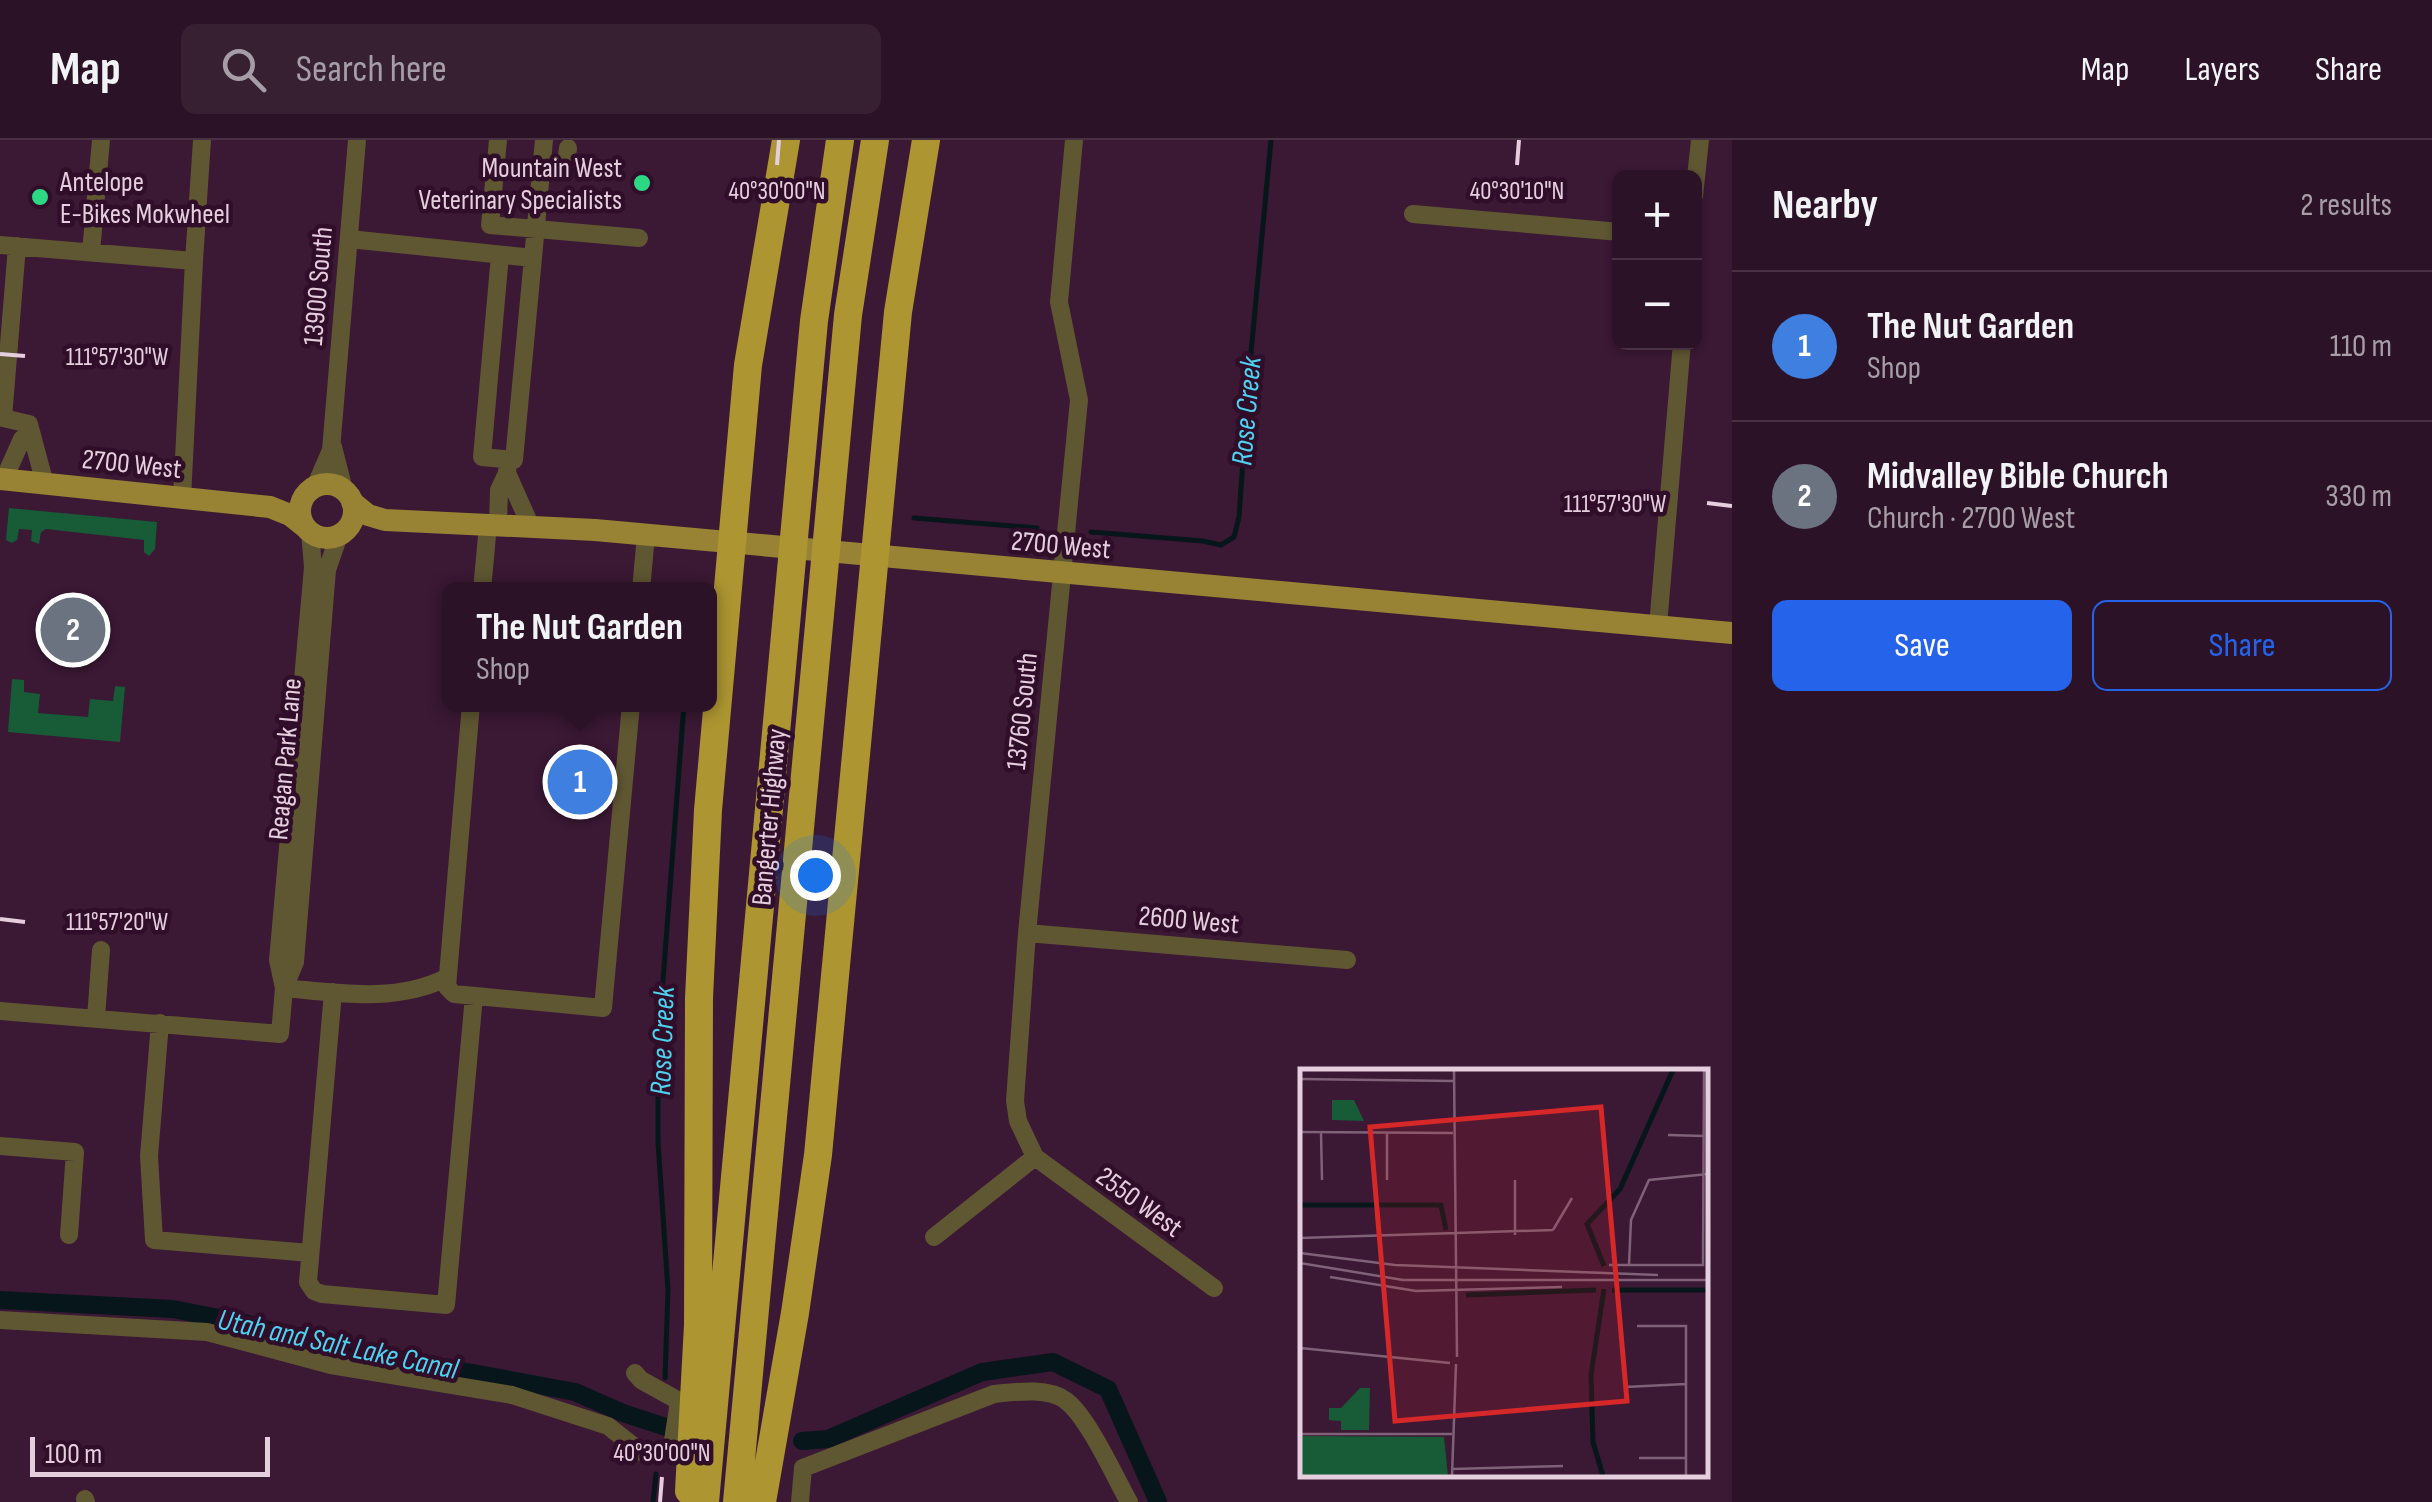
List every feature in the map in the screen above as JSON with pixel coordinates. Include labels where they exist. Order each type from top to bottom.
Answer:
[{"type":"highway","points":[[717,710],[754,325],[786,140]]},
{"type":"highway","name":"Bangerter Highway","points":[[705,1502],[797,488],[818,290],[840,140]]},
{"type":"highway","name":"Bangerter Highway","points":[[736,1502],[830,489],[848,314],[875,140]]},
{"type":"highway","points":[[762,1502],[818,1155],[898,312],[926,140]]},
{"type":"highway","points":[[688,1502],[698,1325],[700,930],[717,712]]},
{"type":"main road","name":"2700 West","points":[[2,479],[258,506],[282,511],[307,530]]},
{"type":"main road","points":[[330,484],[348,496],[353,518],[342,533],[324,538],[307,530],[300,512],[311,489],[330,484]]},
{"type":"main road","name":"2700 West","points":[[258,506],[287,502],[311,489]]},
{"type":"main road","name":"2700 West","points":[[348,496],[368,515],[385,520]]},
{"type":"main road","name":"2700 West","points":[[342,533],[366,522],[385,520],[646,534],[1732,633]]},
{"type":"street","points":[[91,252],[101,140]]},
{"type":"street","points":[[182,498],[202,140]]},
{"type":"street","name":"13900 South","points":[[311,489],[327,463],[332,436],[357,140]]},
{"type":"street","points":[[498,140],[490,226],[639,238]]},
{"type":"street","points":[[483,582],[499,490],[514,460],[544,140]]},
{"type":"street","name":"13760 South","points":[[1036,1157],[1022,1130],[1015,1101],[1027,933],[1079,400],[1058,302],[1074,140]]},
{"type":"street","points":[[1697,170],[1700,140]]},
{"type":"street","points":[[541,173],[559,166],[567,158],[568,148]]},
{"type":"street","points":[[1412,214],[1612,231]]},
{"type":"street","points":[[349,239],[533,258]]},
{"type":"street","points":[[44,484],[29,424],[2,418],[8,246],[194,261]]},
{"type":"street","points":[[500,254],[482,457],[508,466]]},
{"type":"street","points":[[1658,626],[1681,350]]},
{"type":"street","points":[[2,479],[29,433]]},
{"type":"street","name":"13900 South","points":[[332,436],[348,496]]},
{"type":"street","points":[[508,466],[531,527]]},
{"type":"street","name":"Reagan Park Lane","points":[[284,988],[278,960],[313,567],[307,530]]},
{"type":"street","name":"Reagan Park Lane","points":[[0,1010],[280,1034],[284,988],[294,962],[327,570],[342,533]]},
{"type":"street","points":[[642,582],[646,534]]},
{"type":"street","points":[[470,712],[447,987],[454,994],[603,1008],[630,712]]},
{"type":"street","name":"2600 West","points":[[1027,933],[1347,960]]},
{"type":"street","points":[[96,1018],[101,950]]},
{"type":"street","points":[[284,988],[402,993],[446,978]]},
{"type":"street","points":[[333,992],[308,1282],[318,1293],[446,1305],[474,996]]},
{"type":"street","points":[[160,1023],[150,1146],[154,1240],[310,1254]]},
{"type":"street","points":[[0,1146],[75,1152],[69,1235]]},
{"type":"street","points":[[934,1237],[1036,1157]]},
{"type":"street","name":"2550 West","points":[[1036,1157],[1214,1288]]},
{"type":"street","points":[[0,1320],[207,1332],[331,1365],[512,1395],[608,1426],[641,1452],[672,1447],[679,1401],[640,1380],[636,1373]]},
{"type":"street","points":[[800,1502],[803,1468],[994,1394],[1028,1391],[1064,1400],[1094,1438],[1129,1502]]},
{"type":"green space","points":[[9,508],[157,522],[155,549],[149,556],[144,552],[144,540],[46,529],[41,532],[39,544],[31,541],[32,530],[19,529],[17,540],[12,543],[6,540]]},
{"type":"green space","points":[[12,679],[24,680],[24,692],[40,694],[38,713],[88,717],[90,699],[113,701],[115,686],[125,687],[120,742],[8,732]]},
{"type":"waterway","name":"Rose Creek","points":[[1091,532],[1221,545],[1234,537],[1239,517],[1271,140]]},
{"type":"waterway","name":"Rose Creek","points":[[914,518],[1037,528]]},
{"type":"waterway","name":"Rose Creek","points":[[665,1378],[668,1290],[658,1142],[658,1046],[683,712]]},
{"type":"waterway","name":"Utah and Salt Lake Canal","points":[[0,1300],[173,1309],[244,1323],[320,1345],[575,1392],[669,1428]]},
{"type":"waterway","name":"Utah and Salt Lake Canal","points":[[802,1441],[828,1439],[982,1372],[1053,1362],[1108,1389],[1158,1502]]},
{"type":"waterway","name":"Rose Creek","points":[[653,1502],[656,1474]]},
{"type":"place","name":"Mountain West Veterinary Specialists","points":[[642,183]]},
{"type":"place","name":"Antelope E-Bikes Mokwheel","points":[[40,197]]},
{"type":"place","name":"Midvalley Bible Church","points":[[73,630]]},
{"type":"place","name":"The Nut Garden","points":[[580,782]]}]
